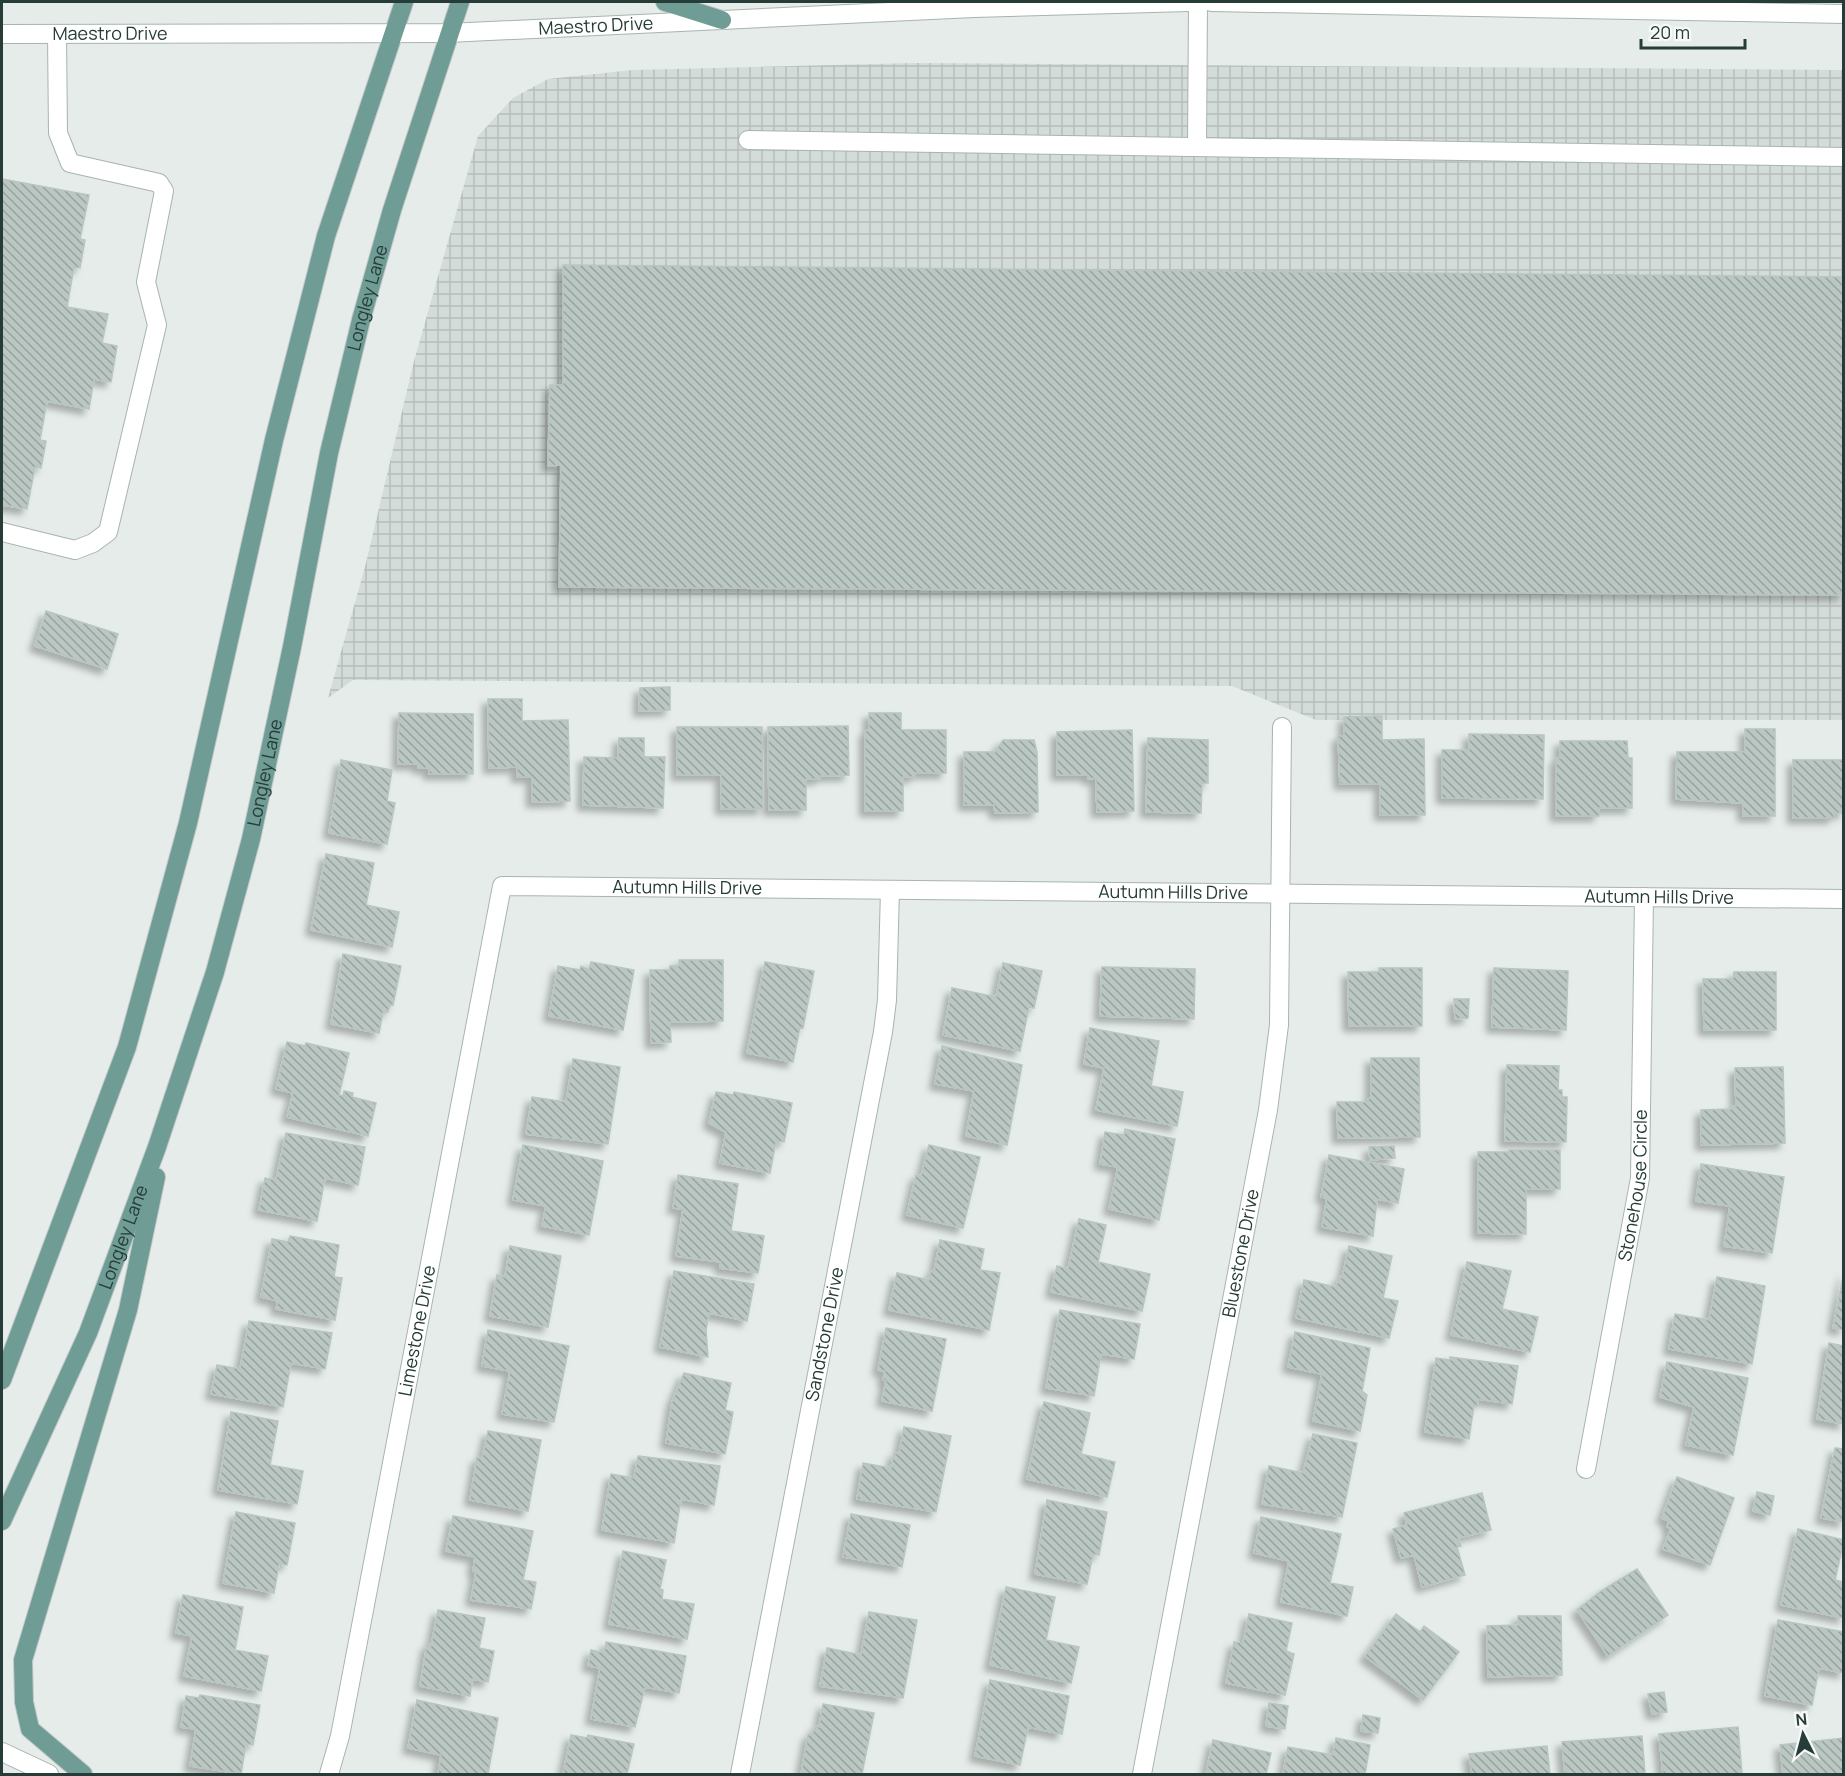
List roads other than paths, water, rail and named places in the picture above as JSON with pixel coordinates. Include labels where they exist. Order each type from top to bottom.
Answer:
[{"type":"main road","points":[[2,1379],[127,1047],[188,823],[274,440],[326,236],[404,2]]},
{"type":"main road","name":"Longley Lane","points":[[2,1521],[88,1333],[171,1103],[215,972],[251,839],[292,648],[329,453],[361,320],[392,210],[460,2]]},
{"type":"main road","points":[[665,2],[722,20]]},
{"type":"main road","points":[[83,1774],[30,1729],[24,1702],[23,1660],[128,1310],[171,1103]]},
{"type":"street","name":"Maestro Drive","points":[[2,34],[392,35],[1189,2]]},
{"type":"street","points":[[1197,146],[1198,2]]},
{"type":"street","points":[[1211,2],[1844,15]]},
{"type":"street","points":[[2,532],[75,550],[93,543],[108,531],[157,325],[146,282],[164,191],[159,183],[70,163],[58,133],[57,34]]},
{"type":"street","points":[[748,140],[1844,157]]},
{"type":"street","name":"Bluestone Drive","points":[[1142,1774],[1268,1110],[1279,1025],[1282,727]]},
{"type":"street","name":"Autumn Hills Drive","points":[[502,886],[1844,899]]},
{"type":"street","name":"Limestone Drive","points":[[329,1774],[340,1737],[502,886]]},
{"type":"street","name":"Sandstone Drive","points":[[740,1774],[883,1032],[888,999],[890,890]]},
{"type":"street","name":"Stonehouse Circle","points":[[1586,1469],[1640,1178],[1644,897]]},
{"type":"street","points":[[2,1752],[49,1774]]}]
